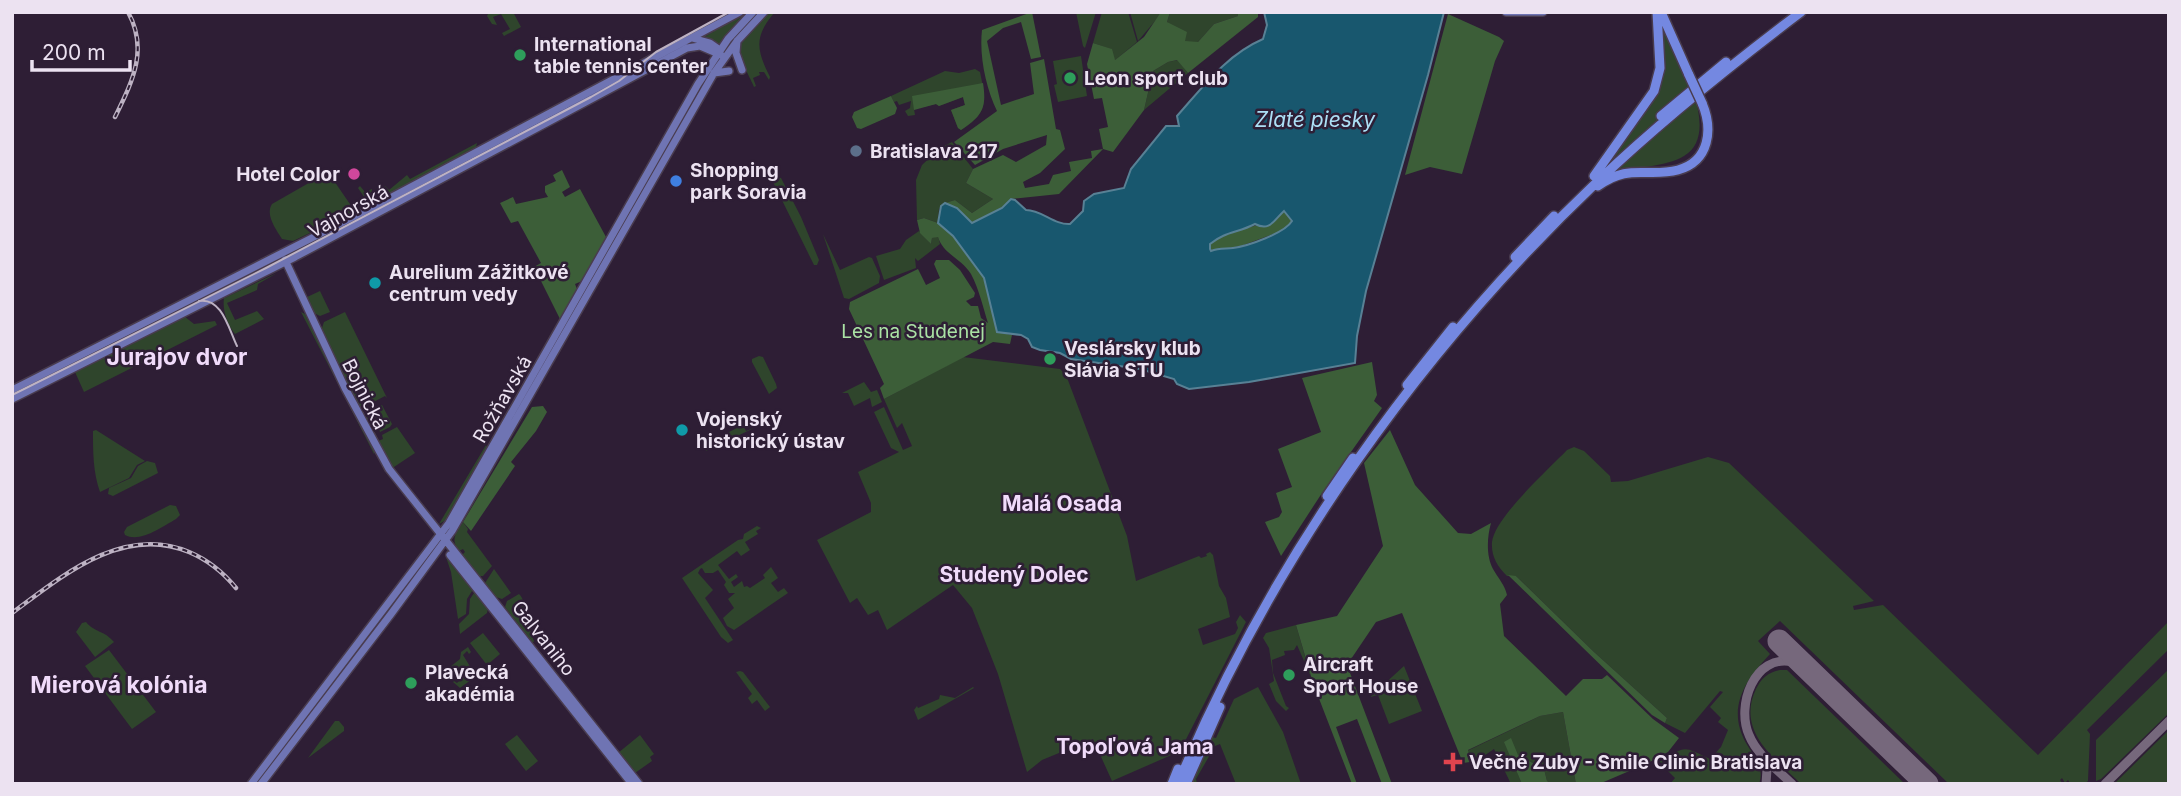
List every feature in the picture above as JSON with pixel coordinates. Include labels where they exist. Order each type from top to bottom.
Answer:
[{"type":"highway","points":[[1172,784],[1251,621],[1344,470],[1438,345],[1520,251],[1594,176],[1684,96],[1791,12]]},
{"type":"highway","points":[[1178,784],[1236,663],[1299,551],[1399,404],[1506,275],[1585,194],[1677,109],[1801,12]]},
{"type":"highway","points":[[1594,176],[1654,91],[1660,68],[1657,14]]},
{"type":"highway","points":[[1585,194],[1609,179],[1627,172],[1678,170],[1695,160],[1709,136],[1709,122],[1702,103],[1657,14]]},
{"type":"highway","points":[[1186,784],[1211,730],[1236,663]]},
{"type":"main road","name":"Vajnorská","points":[[12,390],[697,39],[740,12]]},
{"type":"main road","points":[[1506,12],[1543,12]]},
{"type":"main road","name":"Rožňavská","points":[[710,72],[719,54],[737,41],[758,14]]},
{"type":"main road","name":"Rožňavská","points":[[251,784],[262,778],[350,668],[433,557],[719,54],[758,14]]},
{"type":"main road","name":"Vajnorská","points":[[12,399],[284,263],[688,47],[697,39]]},
{"type":"main road","points":[[697,39],[710,72],[729,71]]},
{"type":"main road","points":[[697,39],[719,54]]},
{"type":"main road","points":[[737,41],[736,53],[741,70]]},
{"type":"main road","points":[[705,54],[719,54]]},
{"type":"main road","name":"Bojnická","points":[[281,254],[384,465],[441,540]]},
{"type":"main road","points":[[272,269],[288,273],[295,257]]},
{"type":"main road","points":[[432,546],[431,525],[450,527],[452,554],[433,557]]},
{"type":"main road","name":"Rožňavská","points":[[262,778],[432,546],[441,540]]},
{"type":"main road","name":"Galvaniho","points":[[441,540],[480,582],[613,755],[632,784]]},
{"type":"main road","points":[[336,684],[336,674],[350,668],[349,662],[354,650]]},
{"type":"main road","name":"Galvaniho","points":[[613,755],[639,784]]},
{"type":"green space","points":[[489,12],[513,12],[521,27],[504,36],[502,33],[510,29],[501,14],[493,17],[497,25],[492,24],[487,16]]},
{"type":"green space","points":[[745,12],[750,12],[720,47],[701,39]]},
{"type":"green space","points":[[769,12],[775,12],[763,29],[759,44],[770,77],[769,80],[764,72],[759,72],[760,75],[753,78],[754,87],[739,48],[751,29]]},
{"type":"green space","points":[[1032,12],[1041,57],[1031,59],[1021,22],[1003,28],[987,41],[1001,105],[1034,94],[1030,63],[1044,59],[1056,129],[1060,130],[1065,149],[1040,173],[1023,182],[1025,188],[1049,184],[1053,175],[1071,171],[1069,162],[1092,158],[1091,151],[1103,149],[1059,194],[1011,199],[1002,208],[972,223],[957,208],[945,203],[955,200],[972,213],[993,199],[966,183],[973,169],[1003,155],[1016,162],[1046,145],[1047,135],[1003,149],[975,165],[954,142],[997,111],[984,72],[982,30]]},
{"type":"green space","points":[[1076,12],[1096,12],[1085,48],[1083,46]]},
{"type":"green space","points":[[1102,12],[1128,12],[1137,42],[1114,61],[1111,49],[1093,43]]},
{"type":"green space","points":[[1130,12],[1161,12],[1161,14],[1138,41]]},
{"type":"green space","points":[[1161,12],[1170,12],[1167,22],[1187,32],[1185,41],[1198,42],[1214,24],[1238,16],[1238,12],[1258,12],[1258,17],[1188,73],[1177,60],[1153,71],[1144,110],[1113,152],[1103,149],[1099,129],[1108,127],[1102,98],[1094,99],[1087,64],[1093,43],[1112,49],[1115,60],[1144,37]]},
{"type":"green space","points":[[1170,12],[1238,12],[1238,16],[1214,24],[1198,42],[1184,42],[1167,22]]},
{"type":"green space","points":[[1448,14],[1504,41],[1495,61],[1462,174],[1430,167],[1405,175]]},
{"type":"green space","points":[[1660,16],[1693,89],[1700,128],[1695,144],[1677,160],[1610,174],[1615,150],[1656,93]]},
{"type":"green space","name":"Leon sport club","points":[[1081,56],[1087,96],[1058,102],[1053,61]]},
{"type":"green space","points":[[1178,60],[1188,73],[1144,110],[1153,71],[1168,62]]},
{"type":"green space","points":[[975,69],[980,72],[984,91],[983,105],[977,117],[961,130],[951,110],[965,105],[963,97],[939,106],[936,104],[914,109],[915,115],[908,116],[905,111],[910,108],[911,101],[899,105],[891,96],[945,71],[959,73]]},
{"type":"green space","points":[[983,83],[984,99],[981,111],[961,130],[951,110],[965,105],[963,97],[939,106],[936,104],[914,110],[912,96]]},
{"type":"green space","points":[[891,96],[897,108],[895,114],[861,129],[857,128],[852,117],[854,112]]},
{"type":"green space","points":[[952,142],[973,169],[966,183],[993,199],[972,213],[955,200],[945,203],[939,209],[938,223],[924,218],[917,220],[916,180],[922,165],[940,148]]},
{"type":"green space","points":[[477,143],[476,147],[387,195],[380,190],[385,186],[389,190],[407,175],[410,179]]},
{"type":"green space","points":[[562,170],[570,187],[562,192],[565,197],[580,189],[606,237],[582,281],[575,284],[577,289],[560,319],[534,267],[541,263],[518,221],[511,223],[500,203],[513,197],[516,204],[548,197],[545,186],[556,181],[553,175]]},
{"type":"green space","points":[[328,172],[354,210],[369,204],[358,188],[360,186],[365,192],[372,189],[371,204],[293,241],[282,239],[271,217],[272,204]]},
{"type":"green space","points":[[775,176],[781,178],[801,217],[819,260],[817,265],[814,265],[773,182]]},
{"type":"green space","points":[[1284,211],[1292,221],[1282,233],[1241,246],[1211,251],[1210,244],[1232,230],[1276,220]]},
{"type":"green space","name":"Les na Studenej","points":[[924,218],[938,223],[953,236],[984,278],[997,332],[1012,335],[1010,344],[993,342],[884,399],[880,388],[884,384],[849,309],[850,302],[918,269],[926,285],[940,278],[934,264],[936,260],[949,260],[960,270],[975,293],[974,297],[966,301],[971,306],[978,306],[981,318],[988,323],[971,274],[944,248],[938,237],[932,238],[931,244],[920,233],[917,220]]},
{"type":"green space","points":[[919,231],[931,244],[932,238],[938,236],[940,244],[918,261],[915,258],[916,268],[884,280],[876,256],[900,249],[906,240]]},
{"type":"green space","points":[[823,234],[840,270],[872,258],[880,276],[879,283],[849,299],[844,298]]},
{"type":"green space","points":[[277,273],[258,284],[257,290],[227,303],[235,320],[257,311],[264,319],[235,334],[226,318],[224,298]]},
{"type":"green space","points":[[320,291],[330,312],[320,316],[314,313],[307,297]]},
{"type":"green space","points":[[301,312],[305,314],[374,454]]},
{"type":"green space","points":[[345,312],[387,398],[385,396],[366,406],[357,406],[354,402],[322,328],[324,322]]},
{"type":"green space","points":[[184,316],[194,324],[215,321],[217,325],[84,392],[75,372]]},
{"type":"green space","points":[[763,357],[776,384],[777,388],[769,394],[752,362],[752,359]]},
{"type":"green space","points":[[963,357],[1060,369],[1066,375],[1127,536],[1136,581],[1199,556],[1207,556],[1210,552],[1213,555],[1219,586],[1226,598],[1230,617],[1198,629],[1203,645],[1235,634],[1240,615],[1246,622],[1180,751],[1112,781],[1093,739],[1042,760],[1027,772],[998,674],[972,608],[953,585],[887,630],[878,610],[868,615],[857,598],[850,603],[817,540],[871,512],[871,503],[858,472],[899,452],[891,448],[874,412],[884,407],[903,450],[912,446],[902,423],[897,428],[884,399]]},
{"type":"green space","points":[[1372,362],[1377,395],[1374,401],[1382,408],[1281,556],[1265,522],[1279,517],[1282,512],[1276,493],[1292,487],[1278,449],[1321,432],[1302,378]]},
{"type":"green space","points":[[864,382],[871,392],[877,390],[882,402],[872,407],[870,398],[854,406],[848,393],[842,393]]},
{"type":"green space","points":[[382,405],[392,424],[380,432],[376,423],[369,426],[364,419],[368,412]]},
{"type":"green space","points":[[543,406],[547,412],[536,431],[511,462],[515,466],[471,531],[463,522],[532,407]]},
{"type":"green space","points":[[740,418],[746,431],[756,427],[706,451],[703,445],[743,425]]},
{"type":"green space","points":[[397,427],[415,453],[391,469],[376,442],[383,439],[382,435]]},
{"type":"green space","points":[[96,430],[145,461],[137,465],[129,478],[100,492],[93,454],[93,431]]},
{"type":"green space","points":[[1390,430],[1415,485],[1458,533],[1471,534],[1491,523],[1489,558],[1507,595],[1500,604],[1504,636],[1566,696],[1583,679],[1602,679],[1607,675],[1653,719],[1679,738],[1668,752],[1599,784],[1576,784],[1563,712],[1540,716],[1468,750],[1470,762],[1463,763],[1402,613],[1376,622],[1347,665],[1392,784],[1382,784],[1357,719],[1336,727],[1357,784],[1352,784],[1313,683],[1296,625],[1337,616],[1383,546],[1364,463]]},
{"type":"green space","points":[[486,445],[489,450],[448,519],[439,524]]},
{"type":"green space","points":[[1574,447],[1584,451],[1610,476],[1611,482],[1628,481],[1708,457],[1729,463],[1874,601],[1853,606],[1854,610],[1883,605],[2038,755],[2169,621],[2169,649],[2087,730],[2090,734],[2088,781],[2084,784],[2070,783],[2068,780],[2065,783],[2062,778],[2060,780],[2063,784],[1949,784],[1780,621],[1758,641],[1770,654],[1753,674],[1738,706],[1740,730],[1760,767],[1759,784],[1670,784],[1675,778],[1663,763],[1659,762],[1684,749],[1710,759],[1721,747],[1728,730],[1718,722],[1721,718],[1710,707],[1723,692],[1720,691],[1685,733],[1665,723],[1667,718],[1516,576],[1507,576],[1494,556],[1492,542],[1502,520],[1536,481],[1567,450]]},
{"type":"green space","points":[[147,461],[155,463],[158,473],[113,496],[108,494],[109,488],[131,478],[138,466]]},
{"type":"green space","points":[[170,505],[176,506],[180,515],[176,519],[144,536],[125,535],[127,527]]},
{"type":"green space","points":[[463,522],[467,532],[492,566],[483,576],[479,576],[462,555],[465,552],[463,549],[459,551],[455,543],[456,533]]},
{"type":"green space","points":[[757,526],[761,528],[756,531],[758,534],[745,542],[750,550],[741,556],[737,551],[718,565],[729,579],[736,574],[738,577],[731,582],[734,587],[742,581],[744,587],[750,588],[765,578],[763,575],[771,567],[778,578],[771,583],[778,592],[784,588],[788,593],[734,630],[727,626],[723,618],[734,608],[728,599],[735,593],[729,593],[718,570],[705,573],[700,569],[698,573],[713,590],[705,598],[733,640],[728,643],[721,637],[682,578],[743,539],[744,534]]},
{"type":"green space","points":[[446,557],[488,608],[487,613],[460,634],[459,624],[469,614],[470,599],[474,593],[472,591],[467,599],[466,614],[458,619]]},
{"type":"green space","points":[[494,569],[511,593],[502,599],[496,597],[485,583]]},
{"type":"green space","points":[[1508,575],[1516,576],[1667,718],[1665,723],[1652,715]]},
{"type":"green space","points":[[519,594],[526,609],[534,641],[532,644],[505,607],[507,601]]},
{"type":"green space","points":[[86,622],[114,642],[95,657],[76,632],[82,623]]},
{"type":"green space","points":[[1296,625],[1311,677],[1297,645],[1294,650],[1284,651],[1285,655],[1272,660],[1273,673],[1289,708],[1286,711],[1276,701],[1269,684],[1274,681],[1269,648],[1263,638],[1266,633]]},
{"type":"green space","points":[[483,633],[500,654],[487,665],[470,643]]},
{"type":"green space","points":[[468,647],[471,652],[469,654],[467,651],[463,655],[471,668],[467,671],[471,675],[476,671],[479,674],[460,688],[453,682],[460,680],[453,667],[447,675],[445,671],[460,659],[461,652]]},
{"type":"green space","points":[[109,650],[156,712],[132,729],[85,666]]},
{"type":"green space","points":[[1404,666],[1422,711],[1389,724],[1378,695],[1370,697]]},
{"type":"green space","points":[[2169,669],[2169,713],[2096,781],[2096,740]]},
{"type":"green space","points":[[1787,670],[1905,784],[1801,784],[1770,754],[1754,731],[1751,718],[1751,704],[1758,685],[1768,674]]},
{"type":"green space","points":[[740,671],[770,707],[765,711],[757,700],[752,704],[748,698],[752,694],[736,672]]},
{"type":"green space","points":[[1258,687],[1283,732],[1301,784],[1236,784],[1220,744],[1215,746],[1196,779],[1197,784],[1189,784],[1212,737],[1216,738],[1234,699]]},
{"type":"green space","points":[[974,688],[918,720],[914,710],[917,706],[918,708],[939,699],[940,695],[955,698]]},
{"type":"green space","points":[[1563,712],[1576,784],[1552,784],[1547,781],[1544,769],[1518,755],[1505,742],[1522,784],[1511,784],[1494,749],[1472,764],[1470,762],[1467,751],[1540,716]]},
{"type":"green space","points":[[335,721],[339,721],[344,731],[308,758]]},
{"type":"green space","points":[[2169,730],[2169,784],[2114,784]]},
{"type":"green space","points":[[517,735],[538,761],[526,771],[505,744]]},
{"type":"green space","points":[[640,735],[654,754],[650,757],[652,761],[635,773],[618,753]]},
{"type":"green space","points":[[1511,738],[1518,755],[1544,769],[1547,781],[1552,784],[1522,784],[1504,742]]},
{"type":"water","name":"Zlaté piesky","points":[[1264,12],[1444,12],[1366,291],[1357,336],[1355,363],[1249,382],[1189,389],[1177,384],[1174,379],[1140,369],[1071,359],[1060,353],[1032,347],[1028,339],[1021,335],[997,332],[984,278],[953,236],[938,223],[941,206],[945,203],[957,208],[972,223],[1002,208],[1011,199],[1026,210],[1070,224],[1083,211],[1084,201],[1094,194],[1124,188],[1131,169],[1166,126],[1179,126],[1177,116],[1226,63],[1263,39],[1267,25]],"holes":[[[1284,211],[1292,221],[1282,230],[1256,242],[1233,248],[1210,249],[1210,244],[1227,234],[1255,224],[1268,226]]]},
{"type":"taxiway","points":[[1792,784],[1762,755],[1749,735],[1745,710],[1752,684],[1768,666],[1779,661],[1793,662],[1809,671],[1831,692]]},
{"type":"taxiway","points":[[2105,784],[2169,721]]},
{"type":"taxiway","points":[[1763,757],[1767,769],[1766,784]]},
{"type":"runway","points":[[1779,641],[1927,784]]},
{"type":"tram line","points":[[12,395],[266,268],[591,97],[619,81],[656,52],[729,12]]},
{"type":"tram line","points":[[199,301],[207,301],[219,309],[237,346]]},
{"type":"railway","points":[[115,117],[132,78],[138,53],[134,26],[128,12]]},
{"type":"railway","points":[[12,613],[51,584],[95,558],[117,549],[141,545],[164,545],[189,552],[215,567],[236,588]]},
{"type":"place","name":"International table tennis center","points":[[520,55]]},
{"type":"place","name":"Leon sport club","points":[[1070,78]]},
{"type":"place","name":"Bratislava 217","points":[[856,151]]},
{"type":"place","name":"Hotel Color","points":[[354,174]]},
{"type":"place","name":"Shopping park Soravia","points":[[676,181]]},
{"type":"place","name":"Aurelium Zážitkové centrum vedy","points":[[375,283]]},
{"type":"place","name":"Veslársky klub Slávia STU","points":[[1050,359]]},
{"type":"place","name":"Vojenský historický ústav","points":[[682,430]]},
{"type":"place","name":"Aircraft Sport House","points":[[1289,675]]},
{"type":"place","name":"Plavecká akadémia","points":[[411,683]]},
{"type":"place","name":"Večné Zuby - Smile Clinic Bratislava","points":[[1453,762]]},
{"type":"district","name":"Jurajov dvor","points":[[177,357]]},
{"type":"district","name":"Malá Osada","points":[[1062,504]]},
{"type":"district","name":"Studený Dolec","points":[[1014,575]]},
{"type":"district","name":"Mierová kolónia","points":[[119,685]]},
{"type":"district","name":"Topoľová Jama","points":[[1135,747]]}]
